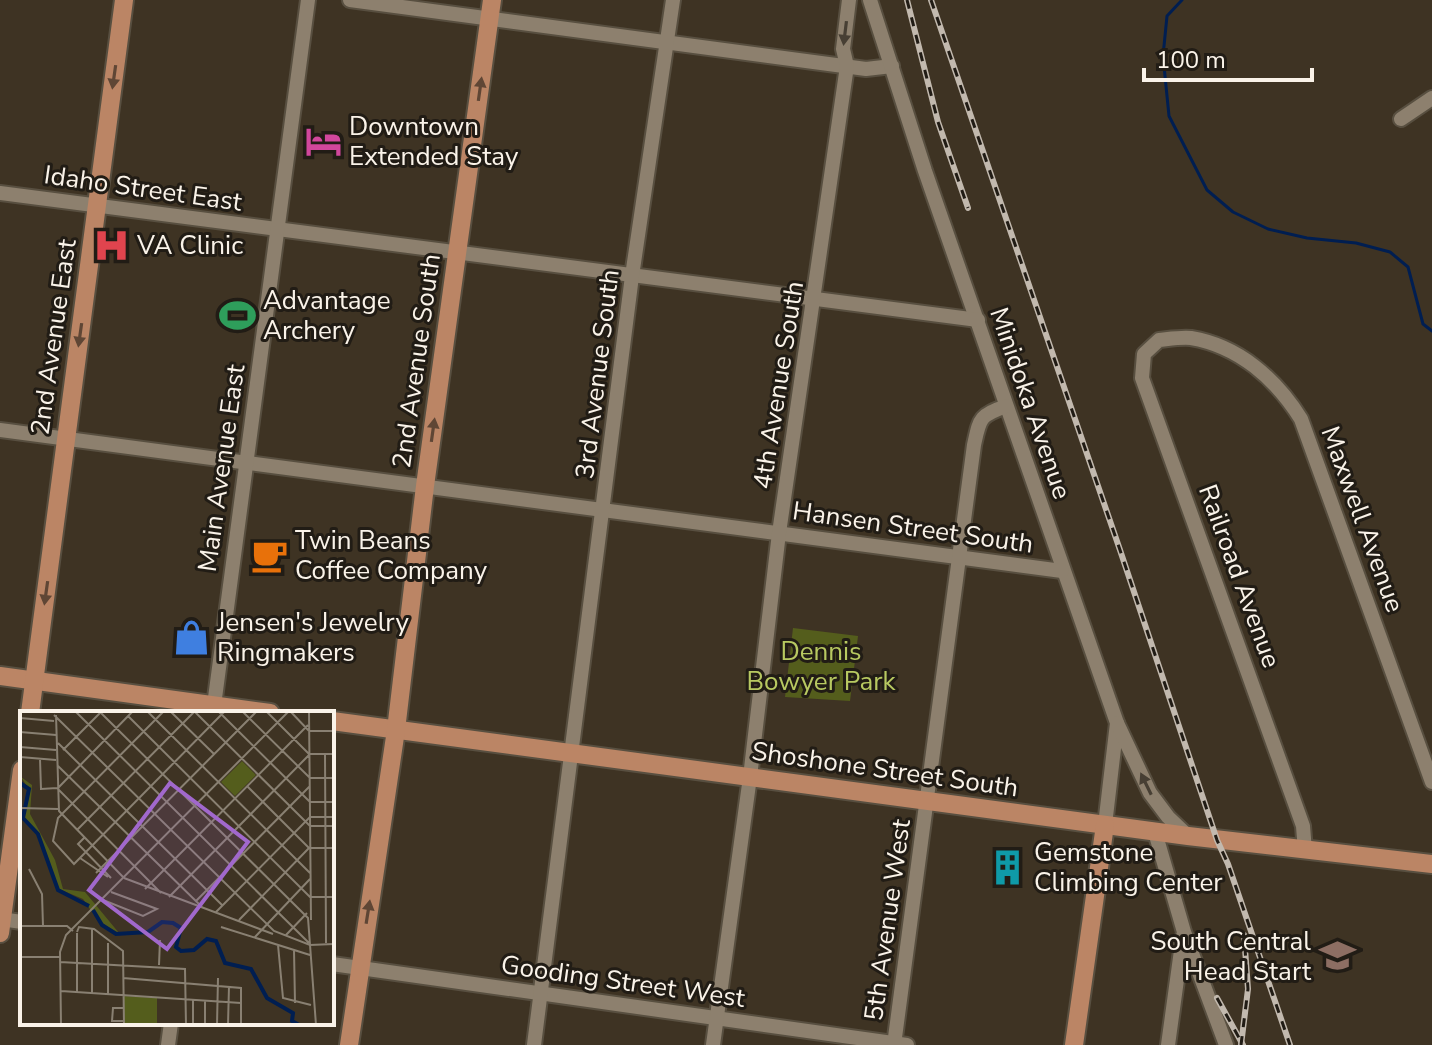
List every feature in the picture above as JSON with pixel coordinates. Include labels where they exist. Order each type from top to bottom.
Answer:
[{"type":"main road","name":"2nd Avenue East","points":[[30,711],[124,0]]},
{"type":"main road","name":"2nd Avenue South","points":[[349,1045],[396,730],[425,486],[491,9]]},
{"type":"main road","points":[[0,676],[242,711]]},
{"type":"main road","name":"Shoshone Street South","points":[[334,721],[1305,851],[1431,860]]},
{"type":"main road","points":[[1,923],[20,785]]},
{"type":"main road","points":[[1074,1045],[1105,825]]},
{"type":"street","name":"Main Avenue East","points":[[213,709],[308,0]]},
{"type":"street","points":[[350,0],[491,9],[666,42],[866,69],[892,66]]},
{"type":"street","name":"3rd Avenue South","points":[[534,1045],[605,510],[632,276],[673,0]]},
{"type":"street","name":"4th Avenue South","points":[[713,1045],[750,777],[779,533],[847,66],[843,49],[849,0]]},
{"type":"street","name":"Minidoka Avenue","points":[[870,0],[925,171],[1117,723],[1105,825]]},
{"type":"street","points":[[1401,119],[1432,98]]},
{"type":"street","name":"Idaho Street East","points":[[0,193],[978,320]]},
{"type":"street","name":"Maxwell Avenue","points":[[1176,339],[1221,347],[1244,359],[1264,372],[1286,395],[1301,419],[1432,782]]},
{"type":"street","name":"Railroad Avenue","points":[[1176,339],[1159,340],[1144,354],[1142,378],[1303,826],[1305,851]]},
{"type":"street","name":"5th Avenue West","points":[[898,1044],[979,420],[985,414],[1006,406]]},
{"type":"street","name":"Hansen Street South","points":[[0,430],[1062,571]]},
{"type":"street","points":[[1117,723],[1150,793],[1168,817],[1188,836]]},
{"type":"street","points":[[1155,832],[1184,932],[1226,1045]]},
{"type":"street","points":[[1168,1045],[1184,932]]},
{"type":"street","name":"Gooding Street West","points":[[334,964],[898,1044]]},
{"type":"street","points":[[168,1045],[171,1025]]},
{"type":"green space","name":"Dennis Bowyer Park","points":[[793,628],[858,636],[850,701],[785,697]]},
{"type":"waterway","points":[[1182,0],[1167,16],[1163,56],[1169,116],[1207,190],[1233,212],[1268,229],[1307,238],[1356,243],[1390,252],[1408,267],[1423,324],[1432,331]]},
{"type":"railway","points":[[907,0],[938,122],[968,208]]},
{"type":"railway","points":[[931,0],[1217,840],[1290,1045]]},
{"type":"railway","points":[[1241,1045],[1248,989],[1244,935]]},
{"type":"railway","points":[[1217,998],[1243,1045]]},
{"type":"place","name":"Downtown Extended Stay","points":[[323,141]]},
{"type":"place","name":"VA Clinic","points":[[111,245]]},
{"type":"place","name":"Advantage Archery","points":[[237,315]]},
{"type":"place","name":"Twin Beans Coffee Company","points":[[269,555]]},
{"type":"place","name":"Jensen's Jewelry Ringmakers","points":[[191,637]]},
{"type":"place","name":"Gemstone Climbing Center","points":[[1008,867]]},
{"type":"place","name":"South Central Head Start","points":[[1337,956]]}]
